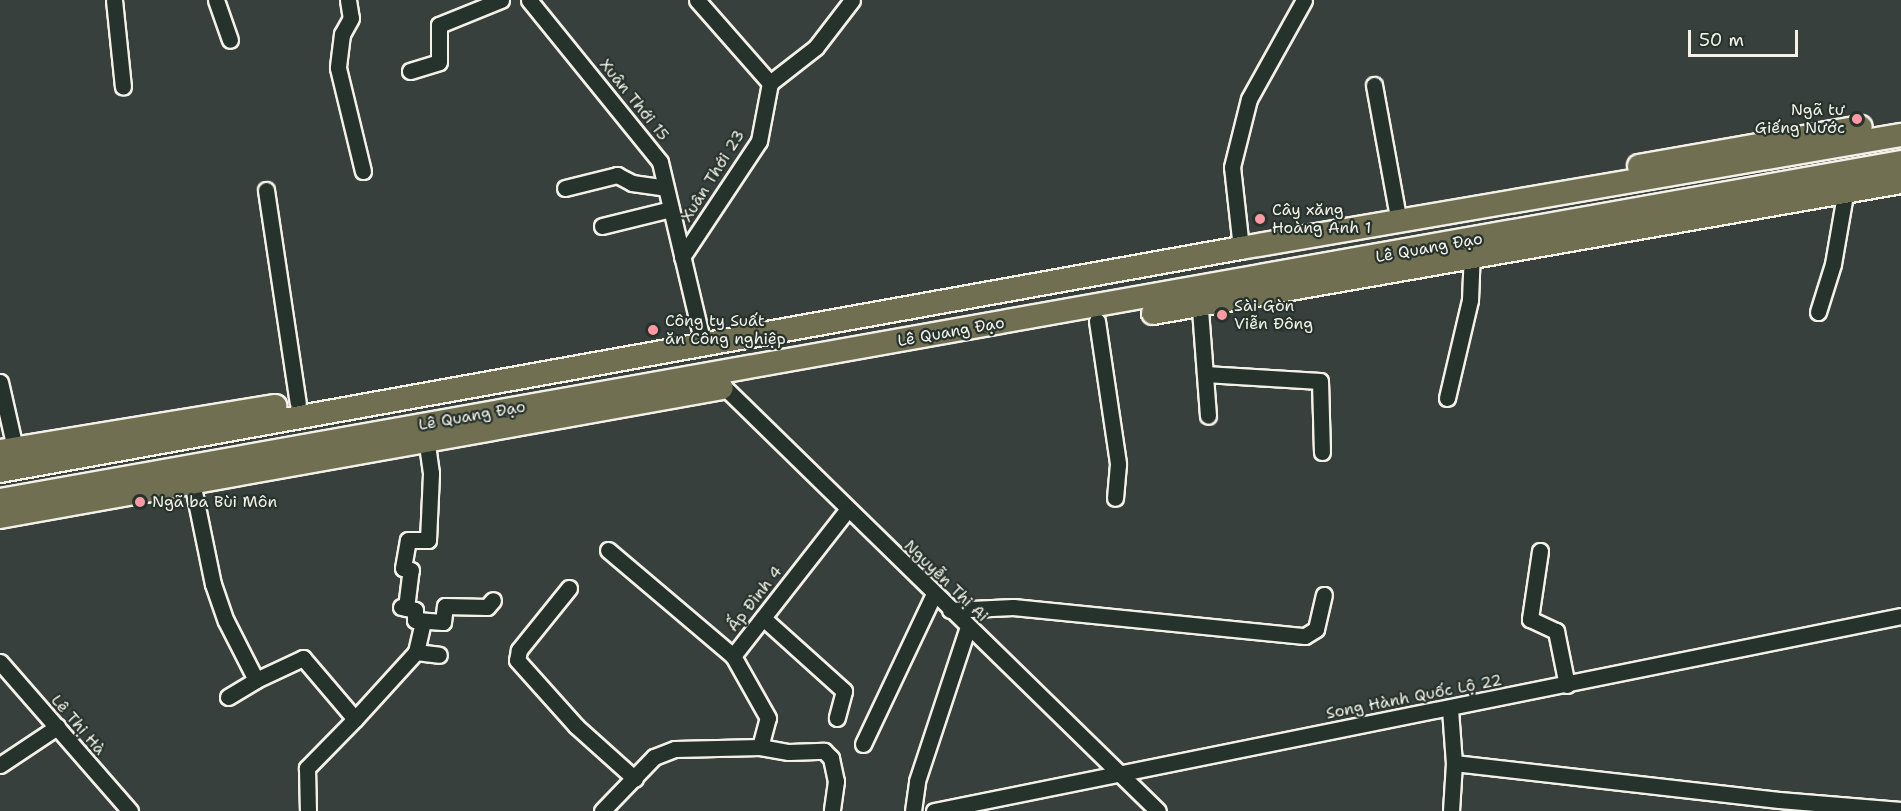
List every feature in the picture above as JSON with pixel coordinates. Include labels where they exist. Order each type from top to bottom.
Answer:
[{"type":"highway","name":"Lê Quang Đạo","points":[[1397,216],[1901,120]]},
{"type":"highway","name":"Lê Quang Đạo","points":[[0,471],[701,338],[1239,241],[1901,135]]},
{"type":"highway","name":"Lê Quang Đạo","points":[[0,500],[718,381],[1472,250],[1847,181],[1901,162]]},
{"type":"highway","name":"Lê Quang Đạo","points":[[1847,181],[1901,182]]},
{"type":"highway","name":"Lê Quang Đạo","points":[[0,517],[427,442],[718,381],[1097,321],[1200,298]]},
{"type":"highway","name":"Lê Quang Đạo","points":[[8,450],[701,338]]},
{"type":"street","points":[[114,0],[123,87]]},
{"type":"street","points":[[216,0],[230,40]]},
{"type":"street","points":[[348,0],[351,18],[342,34],[338,68],[363,171]]},
{"type":"street","points":[[410,71],[439,62],[439,25],[501,0]]},
{"type":"street","name":"Xuân Thới 15","points":[[529,0],[660,162],[701,338]]},
{"type":"street","points":[[698,0],[770,83],[816,47],[852,0]]},
{"type":"street","points":[[1239,241],[1232,167],[1249,99],[1304,0]]},
{"type":"street","name":"Xuân Thới 23","points":[[682,257],[759,141],[770,83]]},
{"type":"street","points":[[1374,85],[1397,216]]},
{"type":"street","points":[[566,188],[617,175],[632,183],[666,188]]},
{"type":"street","points":[[1818,312],[1833,264],[1847,181]]},
{"type":"street","points":[[266,190],[298,403]]},
{"type":"street","points":[[602,226],[671,209]]},
{"type":"street","points":[[1447,398],[1470,300],[1472,250]]},
{"type":"street","points":[[1200,298],[1208,416]]},
{"type":"street","points":[[1097,321],[1118,464],[1116,498]]},
{"type":"street","points":[[1205,374],[1320,381],[1322,452]]},
{"type":"street","name":"Nguyễn Thị Ai","points":[[718,381],[847,510],[1158,811]]},
{"type":"street","points":[[0,382],[8,450]]},
{"type":"street","points":[[427,442],[431,473],[428,540],[408,540],[403,568],[411,570],[402,607],[414,610],[415,620],[443,622],[445,606],[487,608],[493,600]]},
{"type":"street","points":[[192,482],[213,584],[226,621],[256,680]]},
{"type":"street","name":"Ấp Đình 4","points":[[760,747],[768,718],[733,656],[847,510]]},
{"type":"street","points":[[608,550],[733,656]]},
{"type":"street","points":[[1540,551],[1530,619],[1556,631],[1567,685]]},
{"type":"street","points":[[569,588],[519,650],[517,660],[576,726],[634,779]]},
{"type":"street","points":[[863,744],[934,594]]},
{"type":"street","points":[[950,610],[1013,607],[1305,636],[1316,629],[1324,595]]},
{"type":"street","name":"Song Hành Quốc Lộ 22","points":[[940,810],[1117,771],[1450,709],[1901,616]]},
{"type":"street","points":[[763,618],[844,691],[837,718]]},
{"type":"street","points":[[308,811],[307,768],[416,652],[423,621]]},
{"type":"street","points":[[913,811],[917,782],[968,627]]},
{"type":"street","points":[[416,652],[439,655]]},
{"type":"street","points":[[228,697],[256,680],[303,658],[355,719]]},
{"type":"street","name":"Lê Thị Hà","points":[[0,662],[130,811]]},
{"type":"street","points":[[1450,709],[1454,763],[1451,811]]},
{"type":"street","points":[[0,765],[57,728]]},
{"type":"street","points":[[602,811],[654,757],[675,749],[760,747],[782,752],[824,751],[831,758],[836,781],[832,811]]},
{"type":"street","points":[[1454,763],[1761,805],[1901,810]]},
{"type":"place","name":"Ngã tư Giếng Nước","points":[[1857,119]]},
{"type":"place","name":"Cây xăng Hoàng Anh 1","points":[[1260,219]]},
{"type":"place","name":"Sài Gòn Viễn Đông","points":[[1222,315]]},
{"type":"place","name":"Công ty Suất ăn Công nghiệp","points":[[653,330]]},
{"type":"place","name":"Ngã ba Bùi Môn","points":[[140,502]]}]
